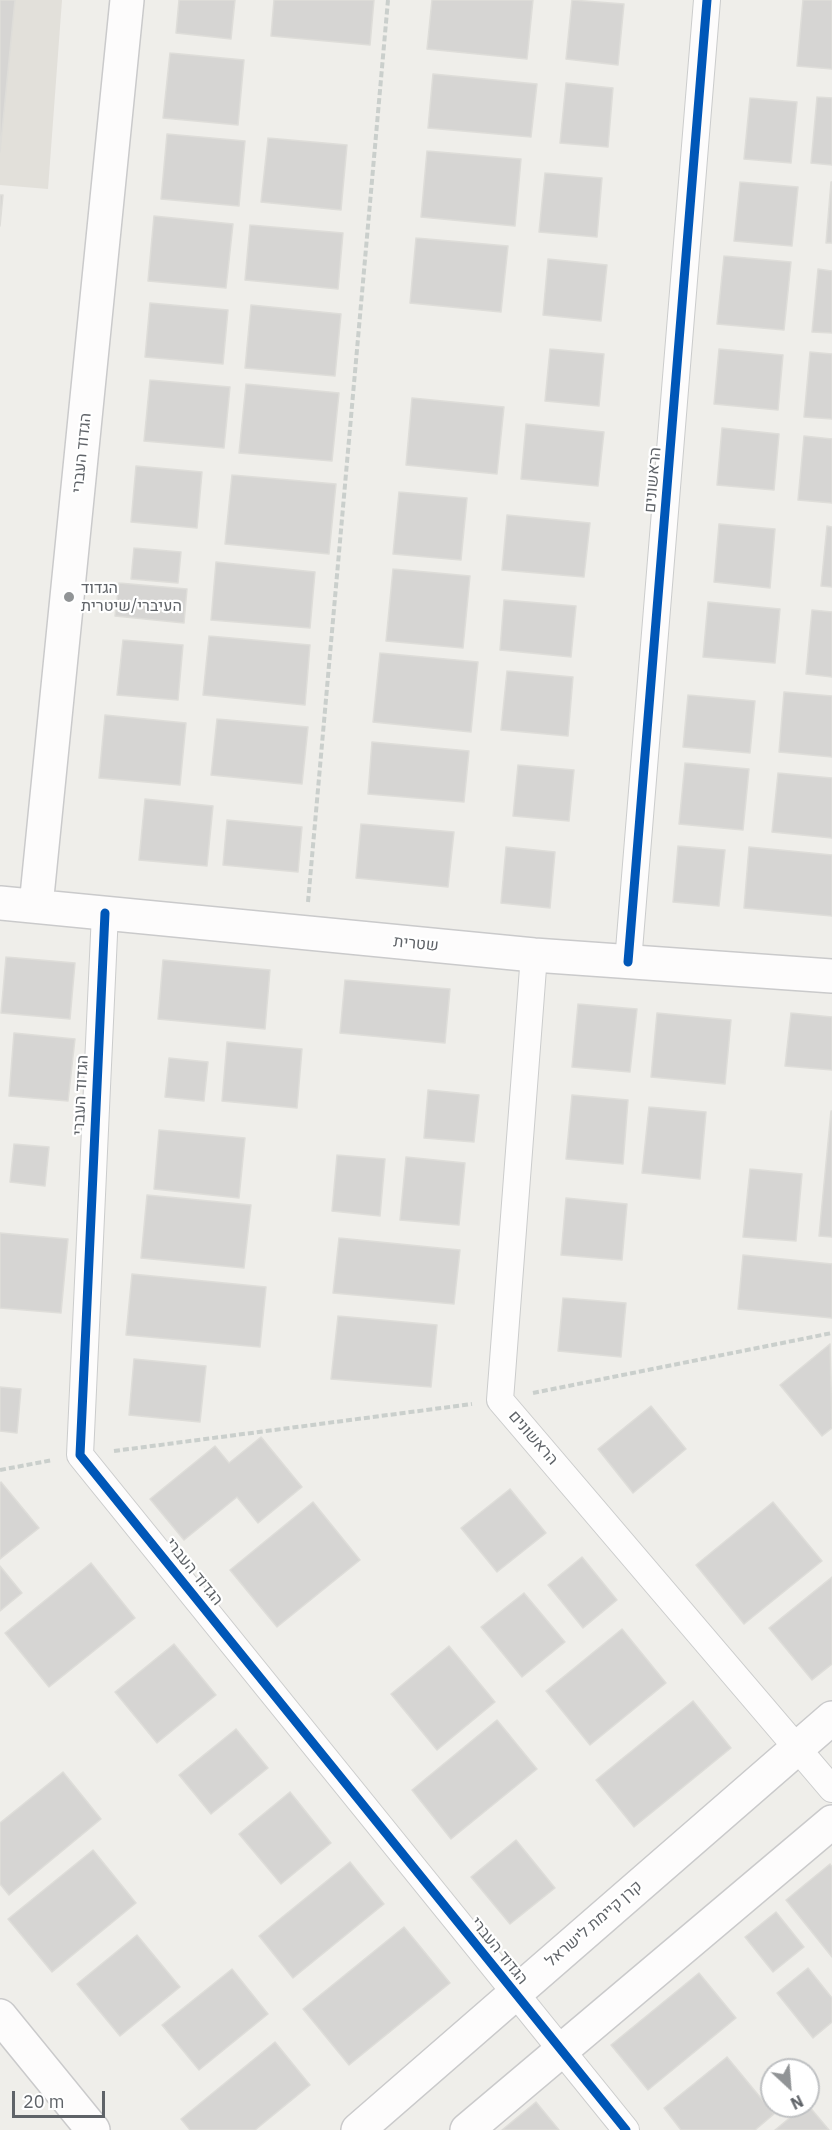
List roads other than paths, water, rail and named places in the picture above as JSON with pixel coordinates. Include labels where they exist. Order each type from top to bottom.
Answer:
[{"type":"street","name":"הגדוד העברי","points":[[36,906],[127,0]]},
{"type":"street","name":"הראשונים","points":[[628,962],[707,0]]},
{"type":"street","name":"שטרית","points":[[0,903],[534,955],[832,976]]},
{"type":"street","name":"הגדוד העברי","points":[[105,913],[80,1455],[561,2053],[626,2130]]},
{"type":"street","name":"הראשונים","points":[[534,955],[500,1400],[832,1789]]},
{"type":"street","name":"קרן קיימת לישראל","points":[[358,2130],[832,1719]]},
{"type":"street","points":[[467,2130],[832,1822]]},
{"type":"street","points":[[0,2016],[93,2130]]},
{"type":"place","name":"הגדוד העיברי/שיטרית","points":[[69,597]]}]
